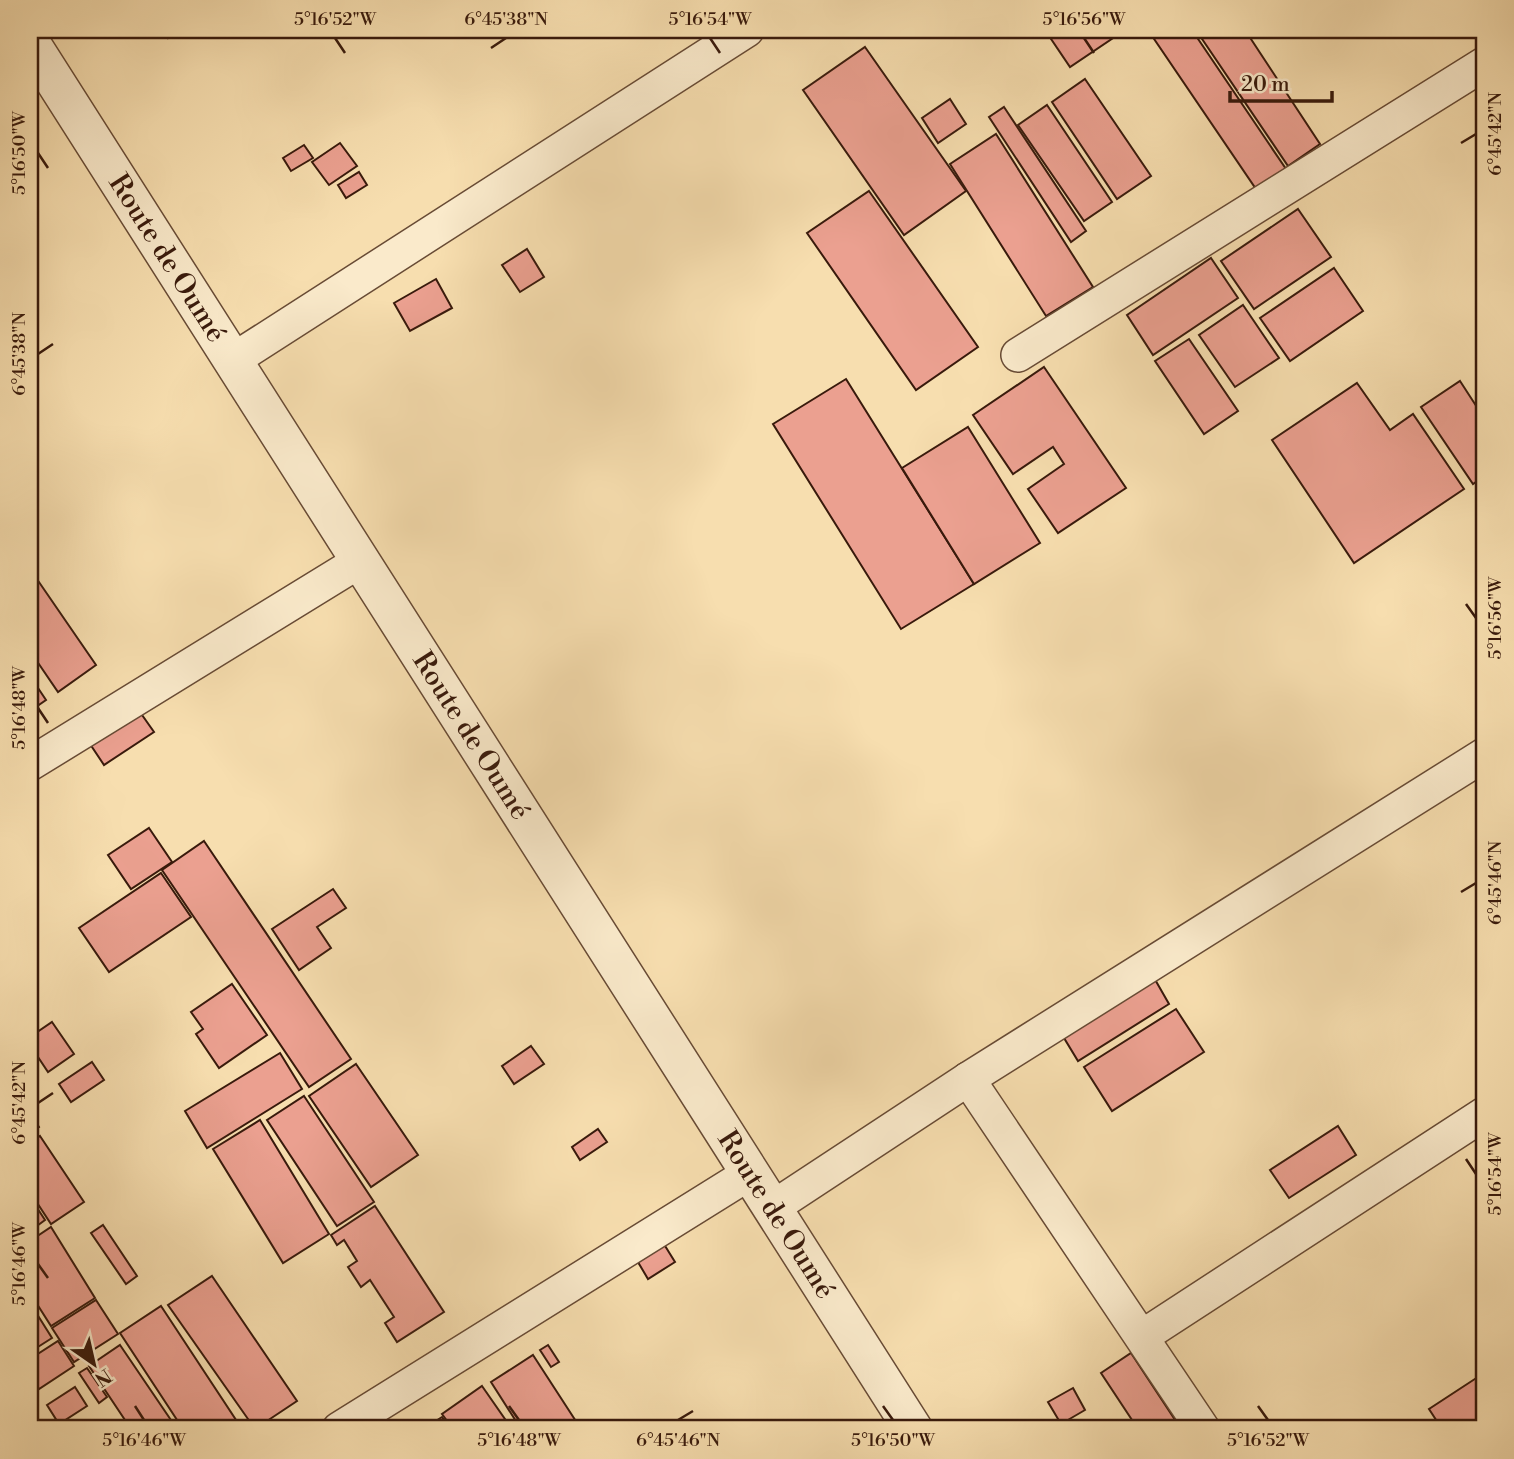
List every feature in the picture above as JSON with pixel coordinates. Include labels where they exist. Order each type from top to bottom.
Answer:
[{"type":"street","points":[[233,360],[747,30]]},
{"type":"street","name":"Route de Oumé","points":[[30,42],[914,1429]]},
{"type":"street","points":[[1018,355],[1484,64]]},
{"type":"street","points":[[30,764],[360,561]]},
{"type":"street","points":[[772,1208],[968,1079],[1484,755]]},
{"type":"street","points":[[968,1079],[1203,1429]]},
{"type":"street","points":[[1143,1336],[1484,1114]]},
{"type":"street","points":[[343,1428],[750,1173]]},
{"type":"building","points":[[163,30],[180,30],[168,38]]},
{"type":"building","points":[[1045,30],[1125,30],[1070,67]]},
{"type":"building","points":[[1148,30],[1192,30],[1286,169],[1256,189]]},
{"type":"building","points":[[1196,30],[1245,30],[1320,144],[1288,166]]},
{"type":"building","points":[[865,47],[966,191],[904,235],[803,90]]},
{"type":"building","points":[[1085,79],[1151,176],[1117,199],[1052,102]]},
{"type":"building","points":[[950,99],[966,124],[938,143],[922,118]]},
{"type":"building","points":[[1047,105],[1112,202],[1084,221],[1018,125]]},
{"type":"building","points":[[1004,107],[1086,231],[1071,242],[989,117]]},
{"type":"building","points":[[996,134],[1093,287],[1046,316],[950,164]]},
{"type":"building","points":[[340,143],[357,166],[329,185],[312,162]]},
{"type":"building","points":[[304,145],[313,158],[291,171],[283,158]]},
{"type":"building","points":[[359,172],[367,185],[346,198],[338,185]]},
{"type":"building","points":[[869,191],[978,347],[916,390],[807,233]]},
{"type":"building","points":[[1298,209],[1331,257],[1254,309],[1221,261]]},
{"type":"building","points":[[527,249],[544,277],[520,292],[502,265]]},
{"type":"building","points":[[1211,258],[1238,298],[1153,355],[1127,315]]},
{"type":"building","points":[[1334,268],[1363,311],[1290,361],[1260,318]]},
{"type":"building","points":[[436,279],[452,308],[410,331],[394,303]]},
{"type":"building","points":[[1243,305],[1279,358],[1235,387],[1199,335]]},
{"type":"building","points":[[1189,339],[1238,411],[1204,434],[1155,361]]},
{"type":"building","points":[[1044,367],[1126,488],[1058,533],[1028,489],[1064,464],[1053,447],[1013,474],[973,415]]},
{"type":"building","points":[[846,379],[974,584],[901,629],[773,424]]},
{"type":"building","points":[[1460,381],[1484,418],[1484,476],[1473,484],[1421,407]]},
{"type":"building","points":[[1357,383],[1390,430],[1413,414],[1464,489],[1354,563],[1272,440]]},
{"type":"building","points":[[968,427],[1040,543],[974,584],[902,468]]},
{"type":"building","points":[[30,569],[96,665],[58,692],[30,651]]},
{"type":"building","points":[[30,676],[46,700],[30,711]]},
{"type":"building","points":[[135,705],[154,732],[104,765],[86,738]]},
{"type":"building","points":[[149,828],[172,862],[131,889],[108,855]]},
{"type":"building","points":[[204,841],[351,1059],[309,1087],[162,870]]},
{"type":"building","points":[[161,873],[191,917],[109,972],[79,928]]},
{"type":"building","points":[[333,889],[346,908],[317,927],[331,948],[299,970],[272,929]]},
{"type":"building","points":[[1153,976],[1169,1004],[1078,1061],[1061,1033]]},
{"type":"building","points":[[232,984],[267,1035],[219,1068],[196,1034],[203,1029],[191,1012]]},
{"type":"building","points":[[1176,1009],[1204,1052],[1112,1111],[1084,1067]]},
{"type":"building","points":[[52,1022],[74,1054],[48,1072],[30,1045],[30,1037]]},
{"type":"building","points":[[531,1046],[544,1064],[514,1084],[502,1066]]},
{"type":"building","points":[[280,1053],[302,1089],[207,1148],[185,1111]]},
{"type":"building","points":[[92,1062],[104,1080],[71,1102],[59,1084]]},
{"type":"building","points":[[356,1064],[418,1155],[371,1187],[309,1096]]},
{"type":"building","points":[[304,1096],[374,1202],[337,1226],[267,1120]]},
{"type":"building","points":[[30,1113],[39,1127],[30,1134]]},
{"type":"building","points":[[260,1120],[329,1234],[283,1263],[213,1149]]},
{"type":"building","points":[[1338,1126],[1356,1155],[1289,1198],[1270,1170]]},
{"type":"building","points":[[598,1129],[607,1142],[580,1160],[572,1147]]},
{"type":"building","points":[[40,1136],[84,1202],[51,1224],[30,1192],[30,1143]]},
{"type":"building","points":[[30,1197],[45,1220],[30,1231]]},
{"type":"building","points":[[375,1206],[444,1312],[397,1342],[385,1323],[394,1317],[370,1280],[361,1287],[348,1267],[357,1261],[344,1240],[337,1245],[331,1235]]},
{"type":"building","points":[[103,1225],[137,1276],[126,1284],[91,1233]]},
{"type":"building","points":[[51,1227],[95,1298],[51,1326],[30,1293],[30,1241]]},
{"type":"building","points":[[662,1241],[675,1262],[648,1279],[635,1257]]},
{"type":"building","points":[[212,1276],[297,1401],[255,1429],[168,1305]]},
{"type":"building","points":[[96,1300],[118,1334],[74,1362],[52,1328]]},
{"type":"building","points":[[30,1303],[52,1338],[30,1352]]},
{"type":"building","points":[[161,1306],[240,1426],[235,1429],[183,1429],[120,1333]]},
{"type":"building","points":[[58,1341],[74,1366],[39,1389],[30,1374],[30,1359]]},
{"type":"building","points":[[120,1345],[177,1429],[131,1429],[89,1366]]},
{"type":"building","points":[[548,1345],[559,1362],[551,1367],[540,1350]]},
{"type":"building","points":[[1131,1353],[1181,1429],[1138,1429],[1101,1373]]},
{"type":"building","points":[[533,1355],[581,1429],[521,1429],[491,1382]]},
{"type":"building","points":[[87,1368],[107,1397],[99,1403],[79,1373]]},
{"type":"building","points":[[1484,1373],[1484,1429],[1442,1429],[1429,1409]]},
{"type":"building","points":[[30,1382],[37,1394],[30,1399]]},
{"type":"building","points":[[482,1386],[512,1429],[453,1429],[442,1414]]},
{"type":"building","points":[[75,1387],[87,1406],[59,1424],[47,1405]]},
{"type":"building","points":[[1073,1388],[1085,1410],[1061,1424],[1048,1402]]},
{"type":"building","points":[[442,1417],[450,1429],[423,1429]]}]
